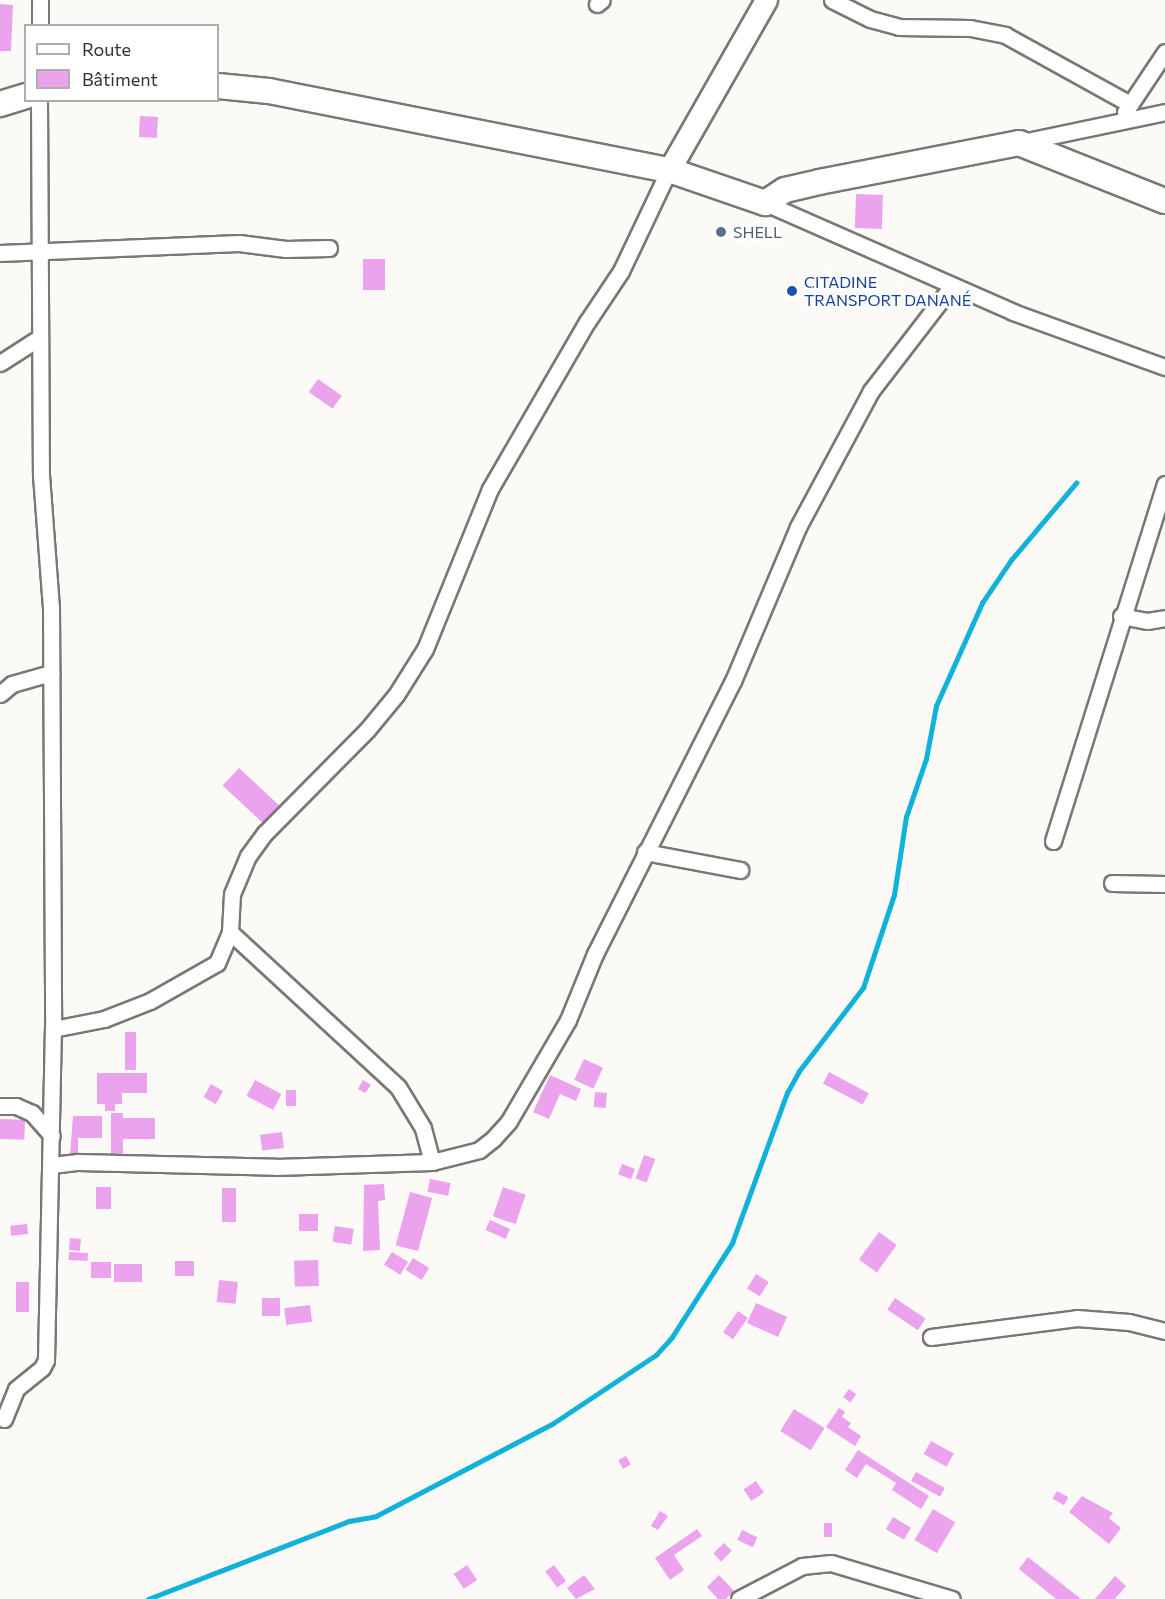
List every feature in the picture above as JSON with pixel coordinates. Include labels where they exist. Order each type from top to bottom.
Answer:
[{"type":"main road","points":[[219,86],[269,91],[669,170],[765,203],[785,190],[1019,143],[1165,201]]},
{"type":"main road","points":[[0,104],[24,97]]},
{"type":"street","points":[[39,0],[40,24]]},
{"type":"street","points":[[53,1029],[104,1019],[150,1000],[217,963],[230,932],[232,894],[248,856],[265,833],[396,696],[426,649],[490,489],[586,322],[621,271],[669,170],[766,0]]},
{"type":"street","points":[[832,0],[870,19],[899,27],[970,28],[1005,35],[1130,104]]},
{"type":"street","points":[[1118,122],[1165,52]]},
{"type":"street","points":[[4,1419],[16,1389],[42,1368],[46,1359],[52,1166],[51,673],[37,249],[39,102]]},
{"type":"street","points":[[1019,143],[1165,112]]},
{"type":"street","points":[[765,203],[951,286],[1165,368]]},
{"type":"street","points":[[0,253],[37,249],[238,243],[286,249],[330,248]]},
{"type":"street","points":[[52,1166],[78,1162],[276,1167],[432,1162],[479,1150],[509,1121],[568,1020],[595,954],[733,681],[798,527],[866,402],[951,286]]},
{"type":"street","points":[[0,363],[39,338]]},
{"type":"street","points":[[1053,841],[1121,616],[1165,484]]},
{"type":"street","points":[[1121,616],[1146,621],[1165,618]]},
{"type":"street","points":[[0,694],[12,684],[51,673]]},
{"type":"street","points":[[645,852],[740,870]]},
{"type":"street","points":[[1112,883],[1165,884]]},
{"type":"street","points":[[230,932],[398,1087],[423,1128],[432,1162]]},
{"type":"street","points":[[0,1106],[16,1106],[32,1113],[52,1136]]},
{"type":"street","points":[[931,1337],[1077,1318],[1129,1322],[1165,1331]]},
{"type":"street","points":[[739,1599],[802,1566],[831,1563],[952,1599]]},
{"type":"building","points":[[0,4],[13,5],[11,51],[0,51]]},
{"type":"building","points":[[140,116],[158,117],[157,138],[139,137]]},
{"type":"building","points":[[856,194],[883,195],[882,229],[855,228]]},
{"type":"building","points":[[363,259],[385,259],[385,290],[363,290]]},
{"type":"building","points":[[318,379],[342,396],[333,409],[309,392]]},
{"type":"building","points":[[239,768],[281,807],[264,824],[223,786]]},
{"type":"building","points":[[125,1032],[136,1032],[136,1070],[125,1070]]},
{"type":"building","points":[[584,1059],[603,1068],[593,1089],[574,1080]]},
{"type":"building","points":[[829,1072],[869,1093],[863,1105],[823,1083]]},
{"type":"building","points":[[97,1073],[147,1073],[147,1093],[122,1093],[122,1104],[115,1104],[115,1111],[105,1111],[105,1104],[97,1104]]},
{"type":"building","points":[[550,1075],[581,1089],[576,1101],[560,1094],[549,1119],[533,1112]]},
{"type":"building","points":[[255,1080],[281,1094],[273,1110],[247,1096]]},
{"type":"building","points":[[363,1080],[371,1085],[365,1093],[358,1089]]},
{"type":"building","points":[[211,1084],[223,1091],[216,1104],[204,1097]]},
{"type":"building","points":[[286,1090],[296,1090],[296,1106],[286,1106]]},
{"type":"building","points":[[595,1092],[607,1093],[606,1108],[594,1107]]},
{"type":"building","points":[[111,1113],[123,1113],[123,1118],[155,1118],[155,1139],[123,1139],[123,1156],[111,1156]]},
{"type":"building","points":[[73,1116],[102,1116],[102,1138],[78,1138],[78,1155],[70,1155]]},
{"type":"building","points":[[0,1119],[25,1120],[24,1140],[0,1139]]},
{"type":"building","points":[[282,1132],[284,1148],[262,1151],[260,1135]]},
{"type":"building","points":[[644,1155],[655,1159],[647,1183],[635,1178]]},
{"type":"building","points":[[622,1164],[635,1169],[631,1179],[618,1174]]},
{"type":"building","points":[[430,1179],[451,1183],[448,1196],[428,1192]]},
{"type":"building","points":[[384,1184],[385,1200],[378,1201],[380,1250],[363,1251],[364,1185]]},
{"type":"building","points":[[96,1187],[111,1187],[111,1209],[96,1209]]},
{"type":"building","points":[[503,1187],[526,1195],[516,1224],[493,1216]]},
{"type":"building","points":[[222,1188],[236,1188],[236,1222],[222,1222]]},
{"type":"building","points":[[410,1192],[432,1198],[418,1251],[396,1245]]},
{"type":"building","points":[[299,1214],[318,1214],[318,1231],[299,1231]]},
{"type":"building","points":[[490,1220],[510,1229],[506,1239],[486,1230]]},
{"type":"building","points":[[27,1224],[28,1234],[11,1236],[10,1226]]},
{"type":"building","points":[[335,1226],[354,1229],[351,1245],[332,1242]]},
{"type":"building","points":[[879,1232],[897,1245],[877,1272],[859,1260]]},
{"type":"building","points":[[70,1238],[81,1239],[80,1251],[69,1250]]},
{"type":"building","points":[[69,1252],[88,1253],[88,1261],[69,1260]]},
{"type":"building","points":[[392,1252],[408,1262],[400,1275],[384,1265]]},
{"type":"building","points":[[413,1258],[429,1268],[422,1280],[406,1270]]},
{"type":"building","points":[[318,1260],[319,1286],[295,1287],[294,1261]]},
{"type":"building","points":[[175,1261],[194,1261],[194,1276],[175,1276]]},
{"type":"building","points":[[91,1262],[111,1262],[111,1278],[91,1278]]},
{"type":"building","points":[[114,1264],[142,1264],[142,1282],[114,1282]]},
{"type":"building","points":[[756,1274],[769,1282],[760,1296],[747,1288]]},
{"type":"building","points":[[219,1280],[238,1282],[236,1304],[217,1302]]},
{"type":"building","points":[[16,1282],[29,1282],[29,1312],[16,1312]]},
{"type":"building","points":[[262,1298],[280,1298],[280,1316],[262,1316]]},
{"type":"building","points":[[895,1298],[926,1319],[918,1330],[887,1310]]},
{"type":"building","points":[[756,1303],[787,1317],[778,1337],[747,1323]]},
{"type":"building","points":[[310,1305],[312,1322],[286,1325],[284,1308]]},
{"type":"building","points":[[738,1311],[748,1318],[733,1339],[723,1332]]},
{"type":"building","points":[[849,1389],[856,1394],[850,1402],[843,1397]]},
{"type":"building","points":[[839,1408],[845,1412],[842,1417],[851,1423],[848,1427],[861,1436],[855,1446],[826,1427]]},
{"type":"building","points":[[794,1409],[825,1428],[811,1450],[780,1431]]},
{"type":"building","points":[[931,1441],[954,1454],[946,1467],[924,1454]]},
{"type":"building","points":[[858,1450],[929,1496],[921,1509],[892,1490],[896,1483],[866,1464],[857,1478],[845,1470]]},
{"type":"building","points":[[626,1456],[631,1465],[623,1469],[618,1460]]},
{"type":"building","points":[[916,1472],[945,1488],[940,1497],[911,1481]]},
{"type":"building","points":[[756,1481],[764,1493],[751,1501],[744,1489]]},
{"type":"building","points":[[1057,1491],[1068,1497],[1064,1505],[1053,1499]]},
{"type":"building","points":[[1082,1496],[1113,1513],[1109,1518],[1121,1528],[1109,1544],[1069,1512]]},
{"type":"building","points":[[933,1509],[955,1522],[937,1553],[914,1540]]},
{"type":"building","points":[[660,1511],[668,1516],[658,1530],[651,1526]]},
{"type":"building","points":[[893,1517],[911,1528],[904,1540],[886,1529]]},
{"type":"building","points":[[824,1523],[832,1523],[832,1537],[824,1537]]},
{"type":"building","points":[[697,1529],[702,1536],[674,1555],[684,1570],[670,1580],[655,1558]]},
{"type":"building","points":[[742,1530],[757,1537],[753,1547],[737,1540]]},
{"type":"building","points":[[724,1543],[732,1551],[721,1561],[713,1554]]},
{"type":"building","points":[[1028,1557],[1081,1599],[1056,1599],[1019,1569]]},
{"type":"building","points":[[467,1565],[477,1580],[464,1589],[454,1574]]},
{"type":"building","points":[[554,1565],[566,1581],[557,1588],[545,1572]]},
{"type":"building","points":[[584,1575],[595,1589],[576,1599],[567,1588]]},
{"type":"building","points":[[719,1575],[734,1591],[726,1599],[718,1599],[707,1587]]},
{"type":"building","points":[[1115,1576],[1126,1586],[1115,1599],[1095,1599]]},
{"type":"waterway","points":[[148,1599],[349,1521],[376,1516],[552,1424],[656,1355],[672,1337],[732,1243],[787,1093],[799,1071],[863,988],[894,895],[906,817],[926,759],[936,706],[982,603],[1011,560],[1076,483]]},
{"type":"place","name":"SHELL","points":[[721,232]]},
{"type":"place","name":"CITADINE TRANSPORT DANANÉ","points":[[792,291]]}]
